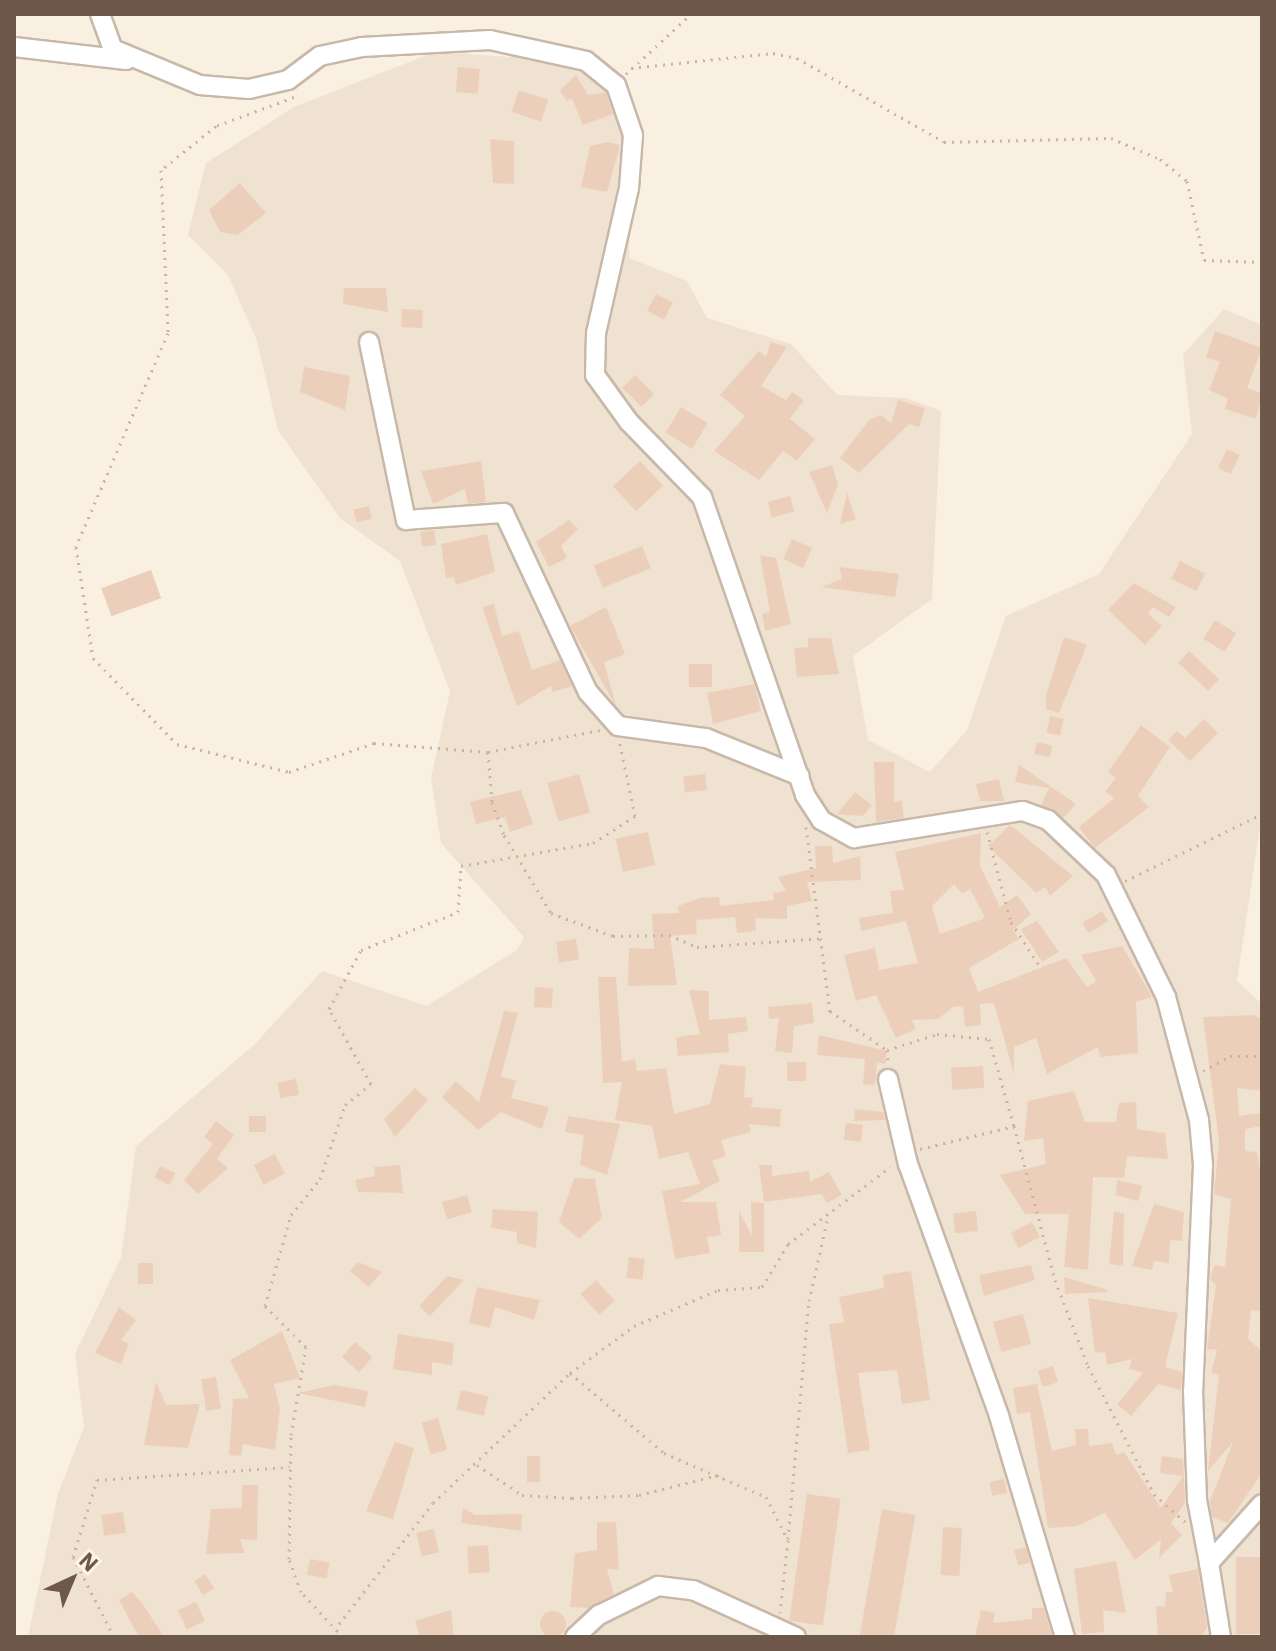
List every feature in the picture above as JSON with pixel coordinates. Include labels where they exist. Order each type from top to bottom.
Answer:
[{"type":"street","points":[[100,14],[113,49],[200,85],[249,89],[288,80],[320,56],[362,47],[490,40],[586,61],[616,85],[633,135],[629,188],[596,333],[595,375],[629,422],[702,497],[805,795],[821,820],[854,838],[1023,811],[1048,820],[1113,887],[1166,997],[1199,1120],[1206,1214],[1193,1391],[1203,1531],[1221,1637]]},
{"type":"street","points":[[14,47],[137,61]]},
{"type":"street","points":[[369,342],[406,520],[504,513],[588,692],[618,726],[706,738],[800,776]]},
{"type":"street","points":[[888,1079],[905,1152],[999,1416],[1065,1637]]},
{"type":"street","points":[[1209,1563],[1262,1504]]},
{"type":"street","points":[[575,1637],[599,1615],[658,1586],[693,1590],[780,1626],[796,1637]]},
{"type":"path","points":[[616,85],[691,14]]},
{"type":"path","points":[[631,68],[773,53],[797,58],[944,142],[1111,138],[1160,159],[1187,181],[1204,260],[1262,262]]},
{"type":"path","points":[[305,89],[282,106],[216,126],[161,170],[168,333],[76,547],[93,658],[177,744],[289,772],[374,743],[488,752],[618,726],[635,816],[593,843],[461,866],[458,912],[361,950],[329,1009],[371,1084],[345,1105],[320,1179],[291,1215],[265,1306],[306,1347],[290,1467],[289,1559],[301,1592],[338,1624],[343,1637]]},
{"type":"path","points":[[488,752],[492,802],[504,835],[522,855],[551,913],[613,936],[669,935],[697,947],[742,948],[825,938]]},
{"type":"path","points":[[805,795],[806,848],[825,938],[830,1011],[887,1050]]},
{"type":"path","points":[[1113,887],[1262,814]]},
{"type":"path","points":[[984,817],[1011,922],[1039,965]]},
{"type":"path","points":[[887,1050],[937,1034],[989,1039],[1055,1280],[1099,1390],[1154,1494],[1175,1517],[1203,1531]]},
{"type":"path","points":[[887,1050],[888,1079]]},
{"type":"path","points":[[1188,1076],[1230,1056],[1262,1056]]},
{"type":"path","points":[[338,1624],[370,1575],[476,1464],[570,1373],[634,1326],[718,1290],[762,1287],[788,1244],[828,1217],[905,1152],[1014,1126]]},
{"type":"path","points":[[780,1626],[809,1301],[828,1217]]},
{"type":"path","points":[[570,1373],[664,1453],[722,1474],[766,1497],[788,1540]]},
{"type":"path","points":[[476,1464],[522,1495],[572,1498],[639,1495],[722,1474]]},
{"type":"path","points":[[114,1637],[73,1557],[97,1480],[290,1467]]},
{"type":"shaded area","points":[[435,52],[557,60],[597,72],[610,86],[631,155],[629,258],[687,281],[707,318],[791,344],[837,395],[906,398],[941,411],[932,599],[853,656],[868,740],[930,772],[967,730],[1006,616],[1099,574],[1192,434],[1183,355],[1224,309],[1262,325],[1262,813],[1237,981],[1262,1004],[1262,1637],[28,1637],[58,1494],[84,1427],[75,1354],[121,1258],[136,1146],[254,1045],[322,971],[427,1006],[517,950],[524,937],[441,843],[431,778],[450,691],[400,561],[340,518],[278,430],[257,341],[228,275],[188,235],[206,163],[294,107]]},
{"type":"building","points":[[458,67],[480,69],[478,94],[456,92]]},
{"type":"building","points":[[576,75],[588,95],[606,92],[613,114],[583,125],[572,98],[567,101],[560,90]]},
{"type":"building","points":[[519,90],[548,100],[541,122],[512,112]]},
{"type":"building","points":[[490,139],[514,141],[514,184],[493,183]]},
{"type":"building","points":[[608,142],[620,145],[607,192],[581,187],[590,146]]},
{"type":"building","points":[[240,183],[266,213],[238,235],[220,232],[209,210]]},
{"type":"building","points":[[344,288],[386,288],[388,312],[343,304]]},
{"type":"building","points":[[656,294],[673,303],[664,320],[647,311]]},
{"type":"building","points":[[402,309],[423,310],[422,328],[401,327]]},
{"type":"building","points":[[1215,331],[1262,348],[1247,388],[1262,393],[1256,419],[1225,409],[1228,399],[1209,390],[1220,362],[1206,357]]},
{"type":"building","points":[[771,342],[787,347],[761,386],[786,400],[792,392],[804,400],[790,419],[815,439],[797,461],[783,451],[759,480],[714,451],[745,416],[720,395],[759,351],[766,357]]},
{"type":"building","points":[[304,367],[350,376],[345,410],[300,392]]},
{"type":"building","points":[[635,375],[654,394],[641,407],[622,388]]},
{"type":"building","points":[[898,400],[925,408],[919,427],[909,424],[859,473],[840,458],[869,420],[881,415],[891,423]]},
{"type":"building","points":[[681,407],[708,423],[692,449],[666,433]]},
{"type":"building","points":[[1227,449],[1240,455],[1231,474],[1218,468]]},
{"type":"building","points":[[481,461],[486,502],[468,504],[465,489],[433,504],[421,471]]},
{"type":"building","points":[[640,461],[663,486],[636,511],[613,486]]},
{"type":"building","points":[[832,465],[838,485],[827,513],[809,472]]},
{"type":"building","points":[[847,493],[856,519],[840,524]]},
{"type":"building","points":[[790,496],[794,511],[772,517],[768,502]]},
{"type":"building","points":[[369,506],[372,519],[356,522],[353,510]]},
{"type":"building","points":[[569,520],[578,529],[561,546],[567,558],[549,567],[536,542]]},
{"type":"building","points":[[434,530],[436,545],[422,547],[420,532]]},
{"type":"building","points":[[487,534],[495,572],[456,585],[454,577],[446,578],[441,544]]},
{"type":"building","points":[[792,539],[812,548],[803,568],[783,559]]},
{"type":"building","points":[[642,546],[651,568],[603,588],[594,565]]},
{"type":"building","points":[[760,555],[776,558],[791,624],[765,631],[762,614],[770,612]]},
{"type":"building","points":[[1180,561],[1205,573],[1196,591],[1171,579]]},
{"type":"building","points":[[839,567],[899,574],[895,597],[821,587],[842,579]]},
{"type":"building","points":[[151,570],[161,598],[111,616],[101,588]]},
{"type":"building","points":[[1134,583],[1176,607],[1169,617],[1153,607],[1148,614],[1162,626],[1145,645],[1108,610]]},
{"type":"building","points":[[494,604],[502,636],[519,631],[532,670],[560,660],[572,686],[553,692],[551,686],[517,706],[482,607]]},
{"type":"building","points":[[606,607],[625,654],[604,662],[616,706],[570,626]]},
{"type":"building","points":[[1215,620],[1236,633],[1225,652],[1203,639]]},
{"type":"building","points":[[1064,637],[1087,645],[1059,713],[1046,709],[1046,695]]},
{"type":"building","points":[[808,638],[831,638],[839,674],[797,677],[794,648],[808,647]]},
{"type":"building","points":[[1189,651],[1219,679],[1208,691],[1178,663]]},
{"type":"building","points":[[689,664],[712,664],[712,687],[689,687]]},
{"type":"building","points":[[754,684],[761,711],[713,724],[707,693]]},
{"type":"building","points":[[1050,716],[1064,719],[1060,736],[1046,733]]},
{"type":"building","points":[[1204,719],[1218,733],[1190,761],[1168,740],[1177,731],[1185,738]]},
{"type":"building","points":[[1141,725],[1170,747],[1138,796],[1149,807],[1095,848],[1079,827],[1114,798],[1105,791],[1116,778],[1108,772]]},
{"type":"building","points":[[1037,742],[1053,746],[1050,758],[1034,754]]},
{"type":"building","points":[[874,762],[894,762],[894,802],[902,801],[904,818],[876,822]]},
{"type":"building","points":[[1019,765],[1076,804],[1063,818],[1041,805],[1049,788],[1015,782]]},
{"type":"building","points":[[579,774],[590,812],[558,822],[547,783]]},
{"type":"building","points":[[705,774],[707,790],[685,793],[683,777]]},
{"type":"building","points":[[999,779],[1004,801],[980,801],[976,784]]},
{"type":"building","points":[[521,790],[533,824],[510,832],[505,817],[476,824],[470,802]]},
{"type":"building","points":[[855,792],[872,805],[863,816],[837,814]]},
{"type":"building","points":[[1010,825],[1073,876],[1050,896],[1045,887],[1036,893],[988,846]]},
{"type":"building","points":[[648,832],[655,865],[623,872],[616,839]]},
{"type":"building","points":[[981,833],[980,866],[1000,907],[1017,895],[1031,914],[1013,930],[1019,939],[969,968],[978,992],[1066,958],[1087,987],[1096,981],[1081,955],[1122,946],[1152,997],[1136,1002],[1138,1053],[1100,1057],[1098,1047],[1047,1074],[1036,1038],[1014,1047],[1014,1074],[994,1003],[980,1004],[981,1025],[965,1027],[963,1006],[953,1007],[938,1019],[912,1020],[916,1029],[896,1038],[876,995],[856,1001],[844,955],[875,948],[879,970],[918,963],[906,921],[861,931],[859,918],[893,913],[890,891],[904,890],[895,852]],"holes":[[[954,884],[962,894],[970,889],[985,918],[940,934],[932,906]]]},
{"type":"building","points":[[815,846],[832,846],[833,863],[860,856],[861,880],[807,882],[812,901],[787,906],[787,919],[755,918],[756,931],[737,933],[735,917],[696,920],[697,934],[670,936],[677,985],[628,986],[629,948],[654,949],[652,914],[679,913],[678,906],[700,898],[719,897],[720,906],[774,900],[773,893],[786,891],[778,877],[816,868]]},
{"type":"building","points":[[1102,911],[1108,921],[1088,933],[1082,923]]},
{"type":"building","points":[[1037,921],[1059,952],[1042,962],[1021,929]]},
{"type":"building","points":[[576,939],[579,960],[559,963],[556,942]]},
{"type":"building","points":[[598,977],[616,977],[622,1062],[635,1059],[637,1071],[666,1068],[674,1114],[710,1104],[720,1064],[746,1067],[744,1097],[753,1098],[751,1107],[781,1109],[780,1127],[749,1124],[751,1132],[721,1140],[726,1156],[712,1161],[720,1181],[680,1202],[716,1202],[721,1235],[707,1237],[710,1253],[675,1259],[662,1191],[700,1184],[688,1152],[659,1159],[652,1126],[615,1120],[622,1082],[603,1083]]},
{"type":"building","points":[[535,987],[553,988],[552,1008],[534,1007]]},
{"type":"building","points":[[689,990],[709,991],[709,1020],[746,1017],[748,1031],[728,1034],[729,1052],[678,1056],[676,1037],[700,1034]]},
{"type":"building","points":[[812,1003],[814,1023],[794,1026],[792,1053],[775,1051],[779,1018],[769,1019],[768,1007]]},
{"type":"building","points":[[504,1011],[518,1013],[501,1076],[516,1081],[511,1098],[549,1107],[542,1129],[501,1112],[478,1130],[442,1097],[456,1081],[479,1102]]},
{"type":"building","points":[[1254,1015],[1261,1019],[1262,1091],[1237,1088],[1239,1116],[1262,1113],[1262,1126],[1245,1129],[1245,1151],[1257,1152],[1262,1183],[1262,1312],[1251,1310],[1248,1339],[1262,1351],[1262,1473],[1228,1523],[1212,1517],[1210,1501],[1233,1442],[1208,1471],[1219,1375],[1211,1373],[1217,1350],[1207,1349],[1216,1285],[1210,1279],[1214,1265],[1225,1267],[1231,1199],[1214,1194],[1219,1142],[1203,1017]]},
{"type":"building","points":[[819,1035],[887,1051],[885,1064],[877,1062],[875,1085],[863,1084],[865,1059],[817,1055]]},
{"type":"building","points":[[787,1062],[806,1062],[806,1081],[787,1081]]},
{"type":"building","points":[[983,1066],[984,1088],[952,1090],[951,1068]]},
{"type":"building","points":[[296,1079],[299,1095],[280,1098],[277,1083]]},
{"type":"building","points":[[415,1088],[428,1100],[395,1137],[384,1119]]},
{"type":"building","points":[[1074,1091],[1085,1122],[1116,1122],[1119,1103],[1136,1102],[1137,1129],[1165,1133],[1168,1159],[1127,1156],[1124,1178],[1093,1177],[1088,1270],[1064,1267],[1069,1214],[1025,1214],[1000,1175],[1046,1164],[1043,1138],[1024,1141],[1028,1101]]},
{"type":"building","points":[[855,1109],[883,1112],[885,1120],[854,1121]]},
{"type":"building","points":[[249,1116],[266,1116],[266,1132],[249,1132]]},
{"type":"building","points":[[568,1116],[620,1124],[607,1175],[580,1165],[584,1135],[565,1132]]},
{"type":"building","points":[[216,1121],[234,1135],[217,1159],[228,1168],[198,1194],[184,1180],[213,1144],[204,1137]]},
{"type":"building","points":[[846,1123],[863,1125],[861,1142],[844,1140]]},
{"type":"building","points":[[275,1154],[285,1174],[264,1184],[254,1165]]},
{"type":"building","points":[[400,1165],[403,1193],[358,1192],[355,1180],[375,1176],[374,1167]]},
{"type":"building","points":[[759,1165],[772,1165],[772,1176],[809,1171],[810,1182],[829,1172],[842,1195],[827,1203],[822,1194],[764,1202]]},
{"type":"building","points":[[160,1166],[175,1173],[170,1185],[155,1178]]},
{"type":"building","points":[[574,1178],[595,1179],[602,1218],[579,1239],[559,1222]]},
{"type":"building","points":[[1117,1180],[1142,1186],[1138,1201],[1116,1195]]},
{"type":"building","points":[[467,1195],[472,1212],[447,1219],[442,1202]]},
{"type":"building","points":[[751,1202],[764,1203],[764,1252],[739,1252],[739,1211],[752,1236]]},
{"type":"building","points":[[1154,1204],[1184,1212],[1182,1241],[1170,1240],[1169,1263],[1154,1261],[1152,1270],[1132,1266]]},
{"type":"building","points":[[493,1209],[538,1212],[536,1248],[517,1243],[517,1232],[491,1228]]},
{"type":"building","points":[[976,1211],[978,1231],[955,1233],[953,1213]]},
{"type":"building","points":[[1114,1212],[1124,1213],[1123,1266],[1109,1264]]},
{"type":"building","points":[[1032,1222],[1040,1237],[1019,1248],[1011,1233]]},
{"type":"building","points":[[629,1257],[645,1259],[642,1280],[626,1278]]},
{"type":"building","points":[[358,1262],[382,1272],[368,1287],[350,1271]]},
{"type":"building","points":[[138,1263],[153,1263],[153,1284],[138,1284]]},
{"type":"building","points":[[1031,1265],[1035,1280],[984,1296],[979,1275]]},
{"type":"building","points":[[911,1271],[930,1400],[902,1404],[897,1370],[858,1373],[870,1450],[848,1453],[829,1324],[844,1322],[839,1297],[884,1288],[883,1275]]},
{"type":"building","points":[[447,1276],[464,1280],[430,1316],[419,1306]]},
{"type":"building","points":[[1064,1277],[1108,1290],[1065,1294]]},
{"type":"building","points":[[596,1280],[615,1301],[599,1315],[580,1294]]},
{"type":"building","points":[[477,1287],[540,1300],[534,1320],[495,1307],[490,1328],[469,1323]]},
{"type":"building","points":[[1088,1298],[1178,1313],[1165,1367],[1182,1372],[1181,1390],[1158,1384],[1131,1416],[1117,1404],[1143,1373],[1129,1369],[1132,1359],[1107,1365],[1105,1352],[1095,1353]]},
{"type":"building","points":[[119,1307],[136,1320],[121,1340],[129,1344],[121,1364],[95,1353]]},
{"type":"building","points":[[1023,1314],[1031,1344],[1001,1352],[993,1322]]},
{"type":"building","points":[[282,1331],[300,1378],[274,1384],[280,1409],[275,1450],[243,1444],[241,1456],[229,1455],[233,1399],[249,1398],[230,1360]]},
{"type":"building","points":[[398,1334],[454,1343],[452,1365],[432,1362],[432,1375],[393,1369]]},
{"type":"building","points":[[355,1342],[372,1357],[359,1372],[342,1357]]},
{"type":"building","points":[[1053,1366],[1058,1382],[1043,1387],[1038,1371]]},
{"type":"building","points":[[216,1377],[221,1409],[206,1411],[201,1379]]},
{"type":"building","points":[[156,1382],[166,1405],[200,1404],[188,1448],[144,1445]]},
{"type":"building","points":[[1037,1384],[1052,1451],[1076,1445],[1075,1429],[1088,1429],[1089,1446],[1112,1443],[1116,1455],[1124,1452],[1161,1508],[1183,1476],[1160,1473],[1162,1456],[1183,1459],[1185,1503],[1171,1523],[1182,1535],[1159,1558],[1161,1539],[1135,1560],[1105,1513],[1077,1526],[1048,1528],[1030,1412],[1017,1414],[1013,1388]]},
{"type":"building","points":[[334,1385],[368,1391],[365,1407],[298,1393]]},
{"type":"building","points":[[461,1390],[488,1396],[484,1416],[457,1409]]},
{"type":"building","points":[[438,1418],[447,1450],[431,1454],[422,1423]]},
{"type":"building","points":[[395,1442],[414,1448],[393,1519],[366,1511]]},
{"type":"building","points":[[527,1456],[540,1456],[540,1482],[527,1482]]},
{"type":"building","points":[[1004,1479],[1007,1493],[992,1496],[989,1482]]},
{"type":"building","points":[[242,1485],[258,1485],[257,1540],[240,1539],[245,1553],[206,1554],[211,1509],[242,1508]]},
{"type":"building","points":[[807,1494],[841,1499],[823,1625],[789,1621]]},
{"type":"building","points":[[463,1508],[475,1515],[522,1514],[521,1531],[461,1523]]},
{"type":"building","points":[[882,1509],[915,1515],[894,1637],[859,1637]]},
{"type":"building","points":[[123,1512],[126,1533],[104,1536],[101,1515]]},
{"type":"building","points":[[597,1522],[616,1522],[619,1570],[607,1569],[614,1594],[589,1608],[570,1607],[575,1553],[597,1550]]},
{"type":"building","points":[[943,1527],[962,1528],[959,1576],[940,1575]]},
{"type":"building","points":[[434,1529],[439,1552],[421,1556],[416,1533]]},
{"type":"building","points":[[488,1545],[490,1572],[469,1573],[467,1546]]},
{"type":"building","points":[[1026,1547],[1030,1563],[1018,1565],[1014,1550]]},
{"type":"building","points":[[1236,1557],[1262,1557],[1262,1634],[1236,1634]]},
{"type":"building","points":[[310,1559],[330,1563],[327,1579],[307,1575]]},
{"type":"building","points":[[1116,1561],[1126,1613],[1103,1610],[1104,1632],[1082,1634],[1074,1569]]},
{"type":"building","points":[[1198,1569],[1207,1627],[1201,1637],[1158,1635],[1156,1606],[1165,1607],[1166,1592],[1173,1592],[1169,1575]]},
{"type":"building","points":[[205,1574],[214,1588],[203,1595],[194,1581]]},
{"type":"building","points":[[132,1592],[164,1637],[139,1637],[119,1600]]},
{"type":"building","points":[[196,1602],[205,1621],[187,1629],[178,1610]]},
{"type":"building","points":[[1032,1608],[1044,1608],[1052,1637],[975,1637],[981,1610],[995,1613],[993,1623],[1032,1619]]},
{"type":"building","points":[[451,1610],[454,1637],[420,1637],[415,1621]]},
{"type":"building","points":[[553,1611],[562,1615],[566,1624],[562,1633],[553,1637],[544,1633],[540,1624],[544,1615]]}]
